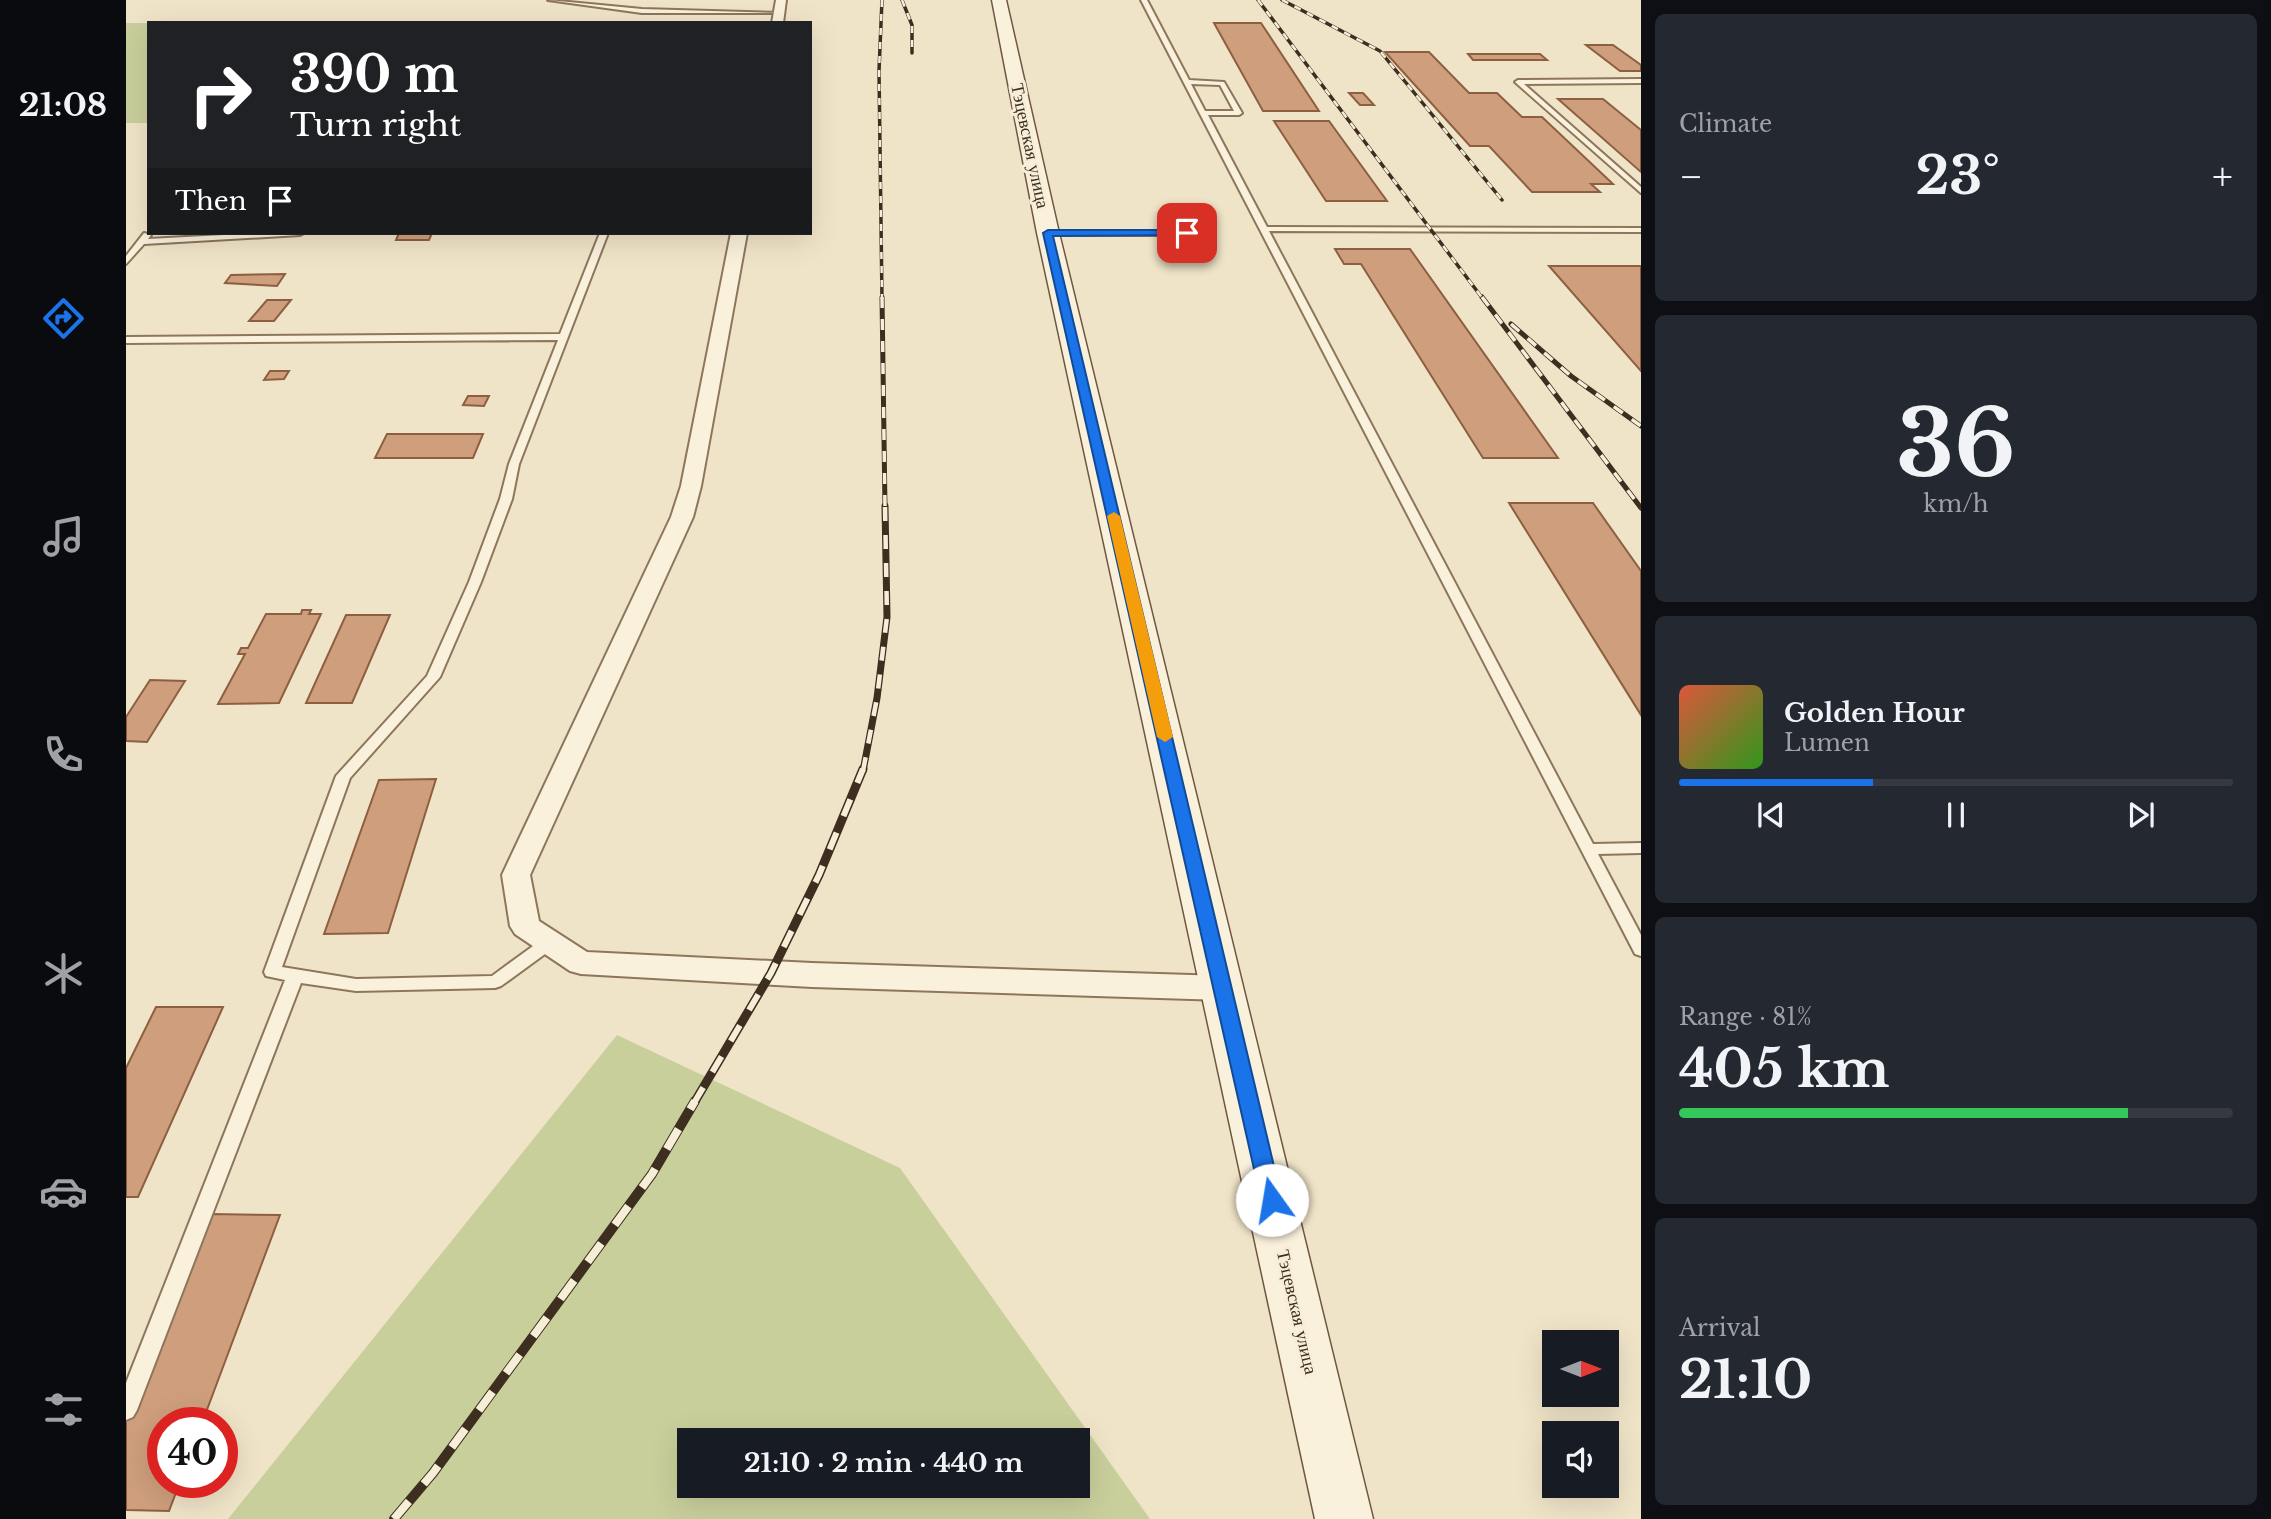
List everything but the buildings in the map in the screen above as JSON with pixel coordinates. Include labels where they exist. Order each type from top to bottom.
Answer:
[{"type":"street","points":[[778,18],[781,0]]},
{"type":"street","name":"Тэцевская улица","points":[[999,0],[1048,233],[1344,1519]]},
{"type":"street","points":[[739,235],[691,486],[682,517],[516,875],[525,926],[582,963],[812,975],[1223,988]]},
{"type":"lane","points":[[551,0],[642,11],[778,18]]},
{"type":"lane","points":[[1144,0],[1641,950]]},
{"type":"lane","points":[[1641,81],[1518,82],[1641,191]]},
{"type":"lane","points":[[1187,82],[1222,83],[1239,113],[1203,113]]},
{"type":"lane","points":[[1263,229],[1641,230]]},
{"type":"lane","points":[[1048,233],[1187,233]]},
{"type":"lane","points":[[126,261],[131,251],[147,235]]},
{"type":"lane","points":[[140,242],[264,235]]},
{"type":"lane","points":[[550,942],[495,982],[356,985],[272,972],[343,776],[433,677],[475,582],[506,499],[514,464],[603,235]]},
{"type":"lane","points":[[126,340],[563,337]]},
{"type":"lane","points":[[1588,849],[1641,848]]},
{"type":"lane","points":[[126,1410],[295,976]]},
{"type":"green space","points":[[126,23],[147,23],[147,123],[126,123]]},
{"type":"green space","points":[[617,1035],[900,1168],[1085,1428],[677,1428],[677,1498],[1090,1498],[1090,1435],[1150,1519],[228,1519]]},
{"type":"railway","points":[[882,0],[879,71],[882,299]]},
{"type":"railway","points":[[902,0],[912,25],[912,53]]},
{"type":"railway","points":[[1258,0],[1483,299]]},
{"type":"railway","points":[[1282,0],[1380,51],[1502,200]]},
{"type":"railway","points":[[882,297],[885,508]]},
{"type":"railway","points":[[1482,297],[1641,508]]},
{"type":"railway","points":[[1511,324],[1571,376],[1641,426]]},
{"type":"railway","points":[[863,771],[877,698],[887,617],[885,506]]},
{"type":"railway","points":[[694,1103],[771,973],[819,875],[863,769]]},
{"type":"railway","points":[[394,1519],[433,1473],[652,1174],[695,1101]]},
{"type":"slow traffic","points":[[1114,516],[1165,737]]},
{"type":"route","points":[[1187,233],[1048,233],[1272,1200]]}]
